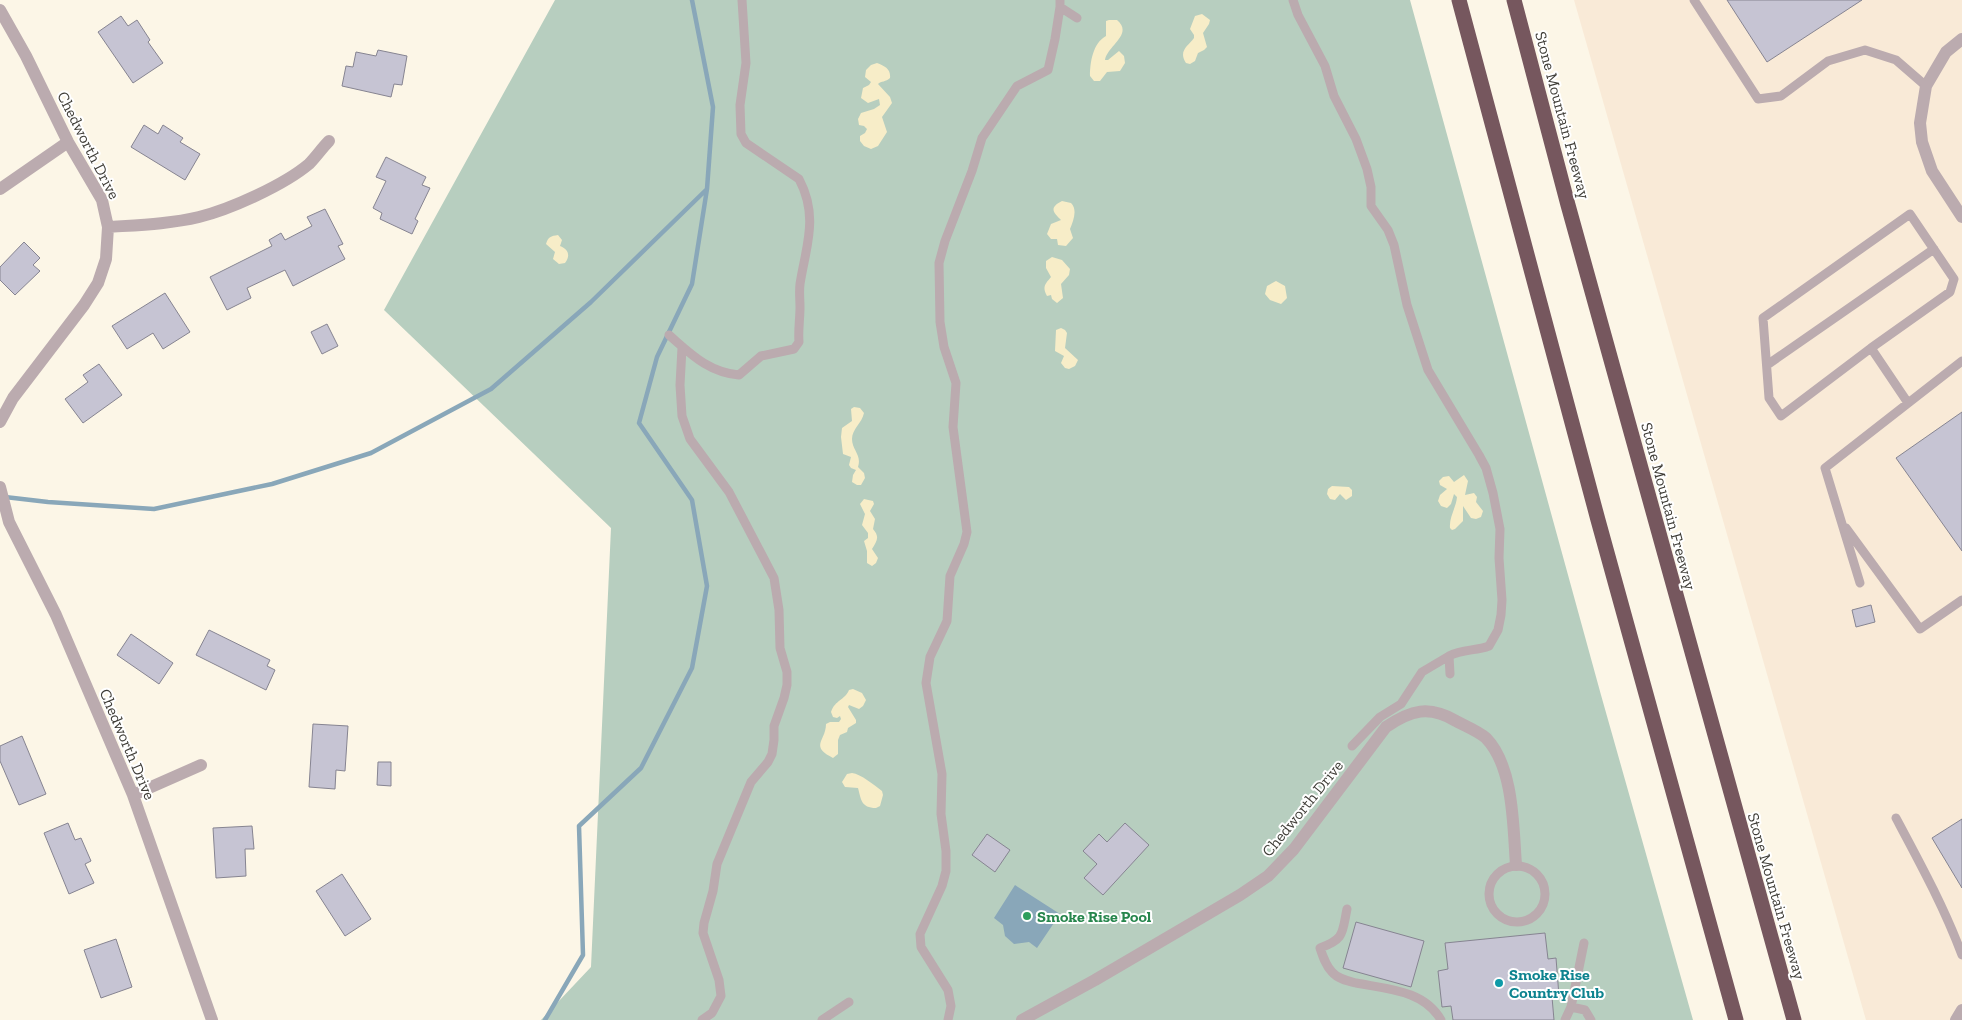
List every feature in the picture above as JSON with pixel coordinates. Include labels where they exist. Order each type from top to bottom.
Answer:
[{"type":"highway","points":[[1459,0],[1598,520],[1736,1020]]},
{"type":"highway","name":"Stone Mountain Freeway","points":[[1514,0],[1568,205],[1794,1020]]},
{"type":"street","name":"Chedworth Drive","points":[[0,10],[26,56],[68,142],[102,200],[108,227],[106,259],[98,283],[84,305],[13,398],[0,422]]},
{"type":"street","points":[[1962,39],[1946,52],[1926,86],[1920,123],[1922,142],[1932,171],[1962,216]]},
{"type":"street","points":[[108,227],[164,223],[200,217],[236,203],[275,186],[308,164],[329,141]]},
{"type":"street","points":[[0,189],[68,142]]},
{"type":"street","name":"Chedworth Drive","points":[[0,487],[9,522],[56,615],[133,796],[212,1020]]},
{"type":"street","name":"Chedworth Drive","points":[[1022,1020],[1095,980],[1223,905],[1268,876],[1294,849],[1386,727],[1400,717],[1427,710],[1452,718],[1484,737],[1497,752],[1507,779],[1516,865]]},
{"type":"street","points":[[133,796],[201,765]]},
{"type":"street","points":[[1956,1020],[1962,1010]]},
{"type":"lane","points":[[669,335],[682,348],[718,371],[739,375],[761,356],[794,349],[799,342],[800,287],[810,238],[808,208],[799,179],[746,143],[741,134],[740,105],[746,63],[742,0]]},
{"type":"lane","points":[[1293,0],[1298,15],[1325,66],[1334,96],[1356,139],[1367,169],[1371,187],[1371,206],[1388,230],[1394,245],[1407,305],[1428,370],[1486,468],[1500,529],[1499,558],[1502,600],[1498,630],[1489,646],[1480,650],[1456,652],[1422,672],[1401,704],[1380,716],[1352,746]]},
{"type":"lane","points":[[1694,0],[1758,99],[1781,96],[1828,61],[1865,50],[1896,60],[1926,86]]},
{"type":"lane","points":[[1060,4],[1077,18]]},
{"type":"lane","points":[[948,1020],[951,1006],[948,990],[921,947],[920,934],[942,886],[946,871],[946,851],[941,814],[942,774],[928,699],[927,670],[930,656],[947,620],[950,576],[964,544],[967,532],[953,427],[956,383],[944,347],[940,322],[939,263],[982,138],[1017,86],[1048,70],[1060,4]]},
{"type":"lane","points":[[1910,214],[1954,279],[1950,292],[1871,348],[1781,416],[1769,398],[1763,318],[1910,214]]},
{"type":"lane","points":[[1766,365],[1934,250]]},
{"type":"lane","points":[[682,348],[680,385],[682,416],[690,439],[729,492],[774,578],[779,610],[778,636],[787,672],[784,698],[774,726],[772,754],[768,762],[751,782],[718,864],[703,933],[718,980],[721,996],[712,1013],[702,1020]]},
{"type":"lane","points":[[1871,348],[1908,403]]},
{"type":"lane","points":[[1860,583],[1825,468],[1962,362]]},
{"type":"lane","points":[[1842,522],[1920,629],[1962,600]]},
{"type":"lane","points":[[1449,656],[1450,674]]},
{"type":"lane","points":[[1896,818],[1929,880],[1954,932],[1962,955]]},
{"type":"lane","points":[[1516,865],[1532,869],[1540,876],[1546,890],[1544,906],[1538,915],[1525,923],[1503,920],[1492,909],[1488,899],[1494,877],[1507,867],[1516,865]]},
{"type":"lane","points":[[1347,909],[1341,934],[1336,942],[1320,948],[1333,974],[1347,981],[1423,999],[1441,1020]]},
{"type":"lane","points":[[1565,1020],[1571,1007],[1584,942]]},
{"type":"lane","points":[[822,1020],[850,1002]]},
{"type":"lane","points":[[1571,1007],[1585,1010],[1591,1020]]},
{"type":"shaded area","points":[[1574,0],[1962,0],[1962,1020],[1866,1020]]},
{"type":"green space","name":"Smoke Rise Country Club","points":[[555,0],[1410,0],[1601,695],[1693,1020],[541,1020],[591,967],[611,528],[384,310]]},
{"type":"sand","points":[[1202,14],[1210,20],[1203,33],[1207,47],[1198,53],[1195,61],[1190,64],[1186,63],[1183,52],[1194,38],[1190,29],[1195,16]]},
{"type":"sand","points":[[1117,20],[1123,30],[1105,60],[1108,60],[1119,51],[1124,56],[1125,63],[1120,71],[1107,72],[1100,81],[1094,81],[1090,76],[1092,59],[1098,43],[1106,36],[1106,21]]},
{"type":"sand","points":[[877,63],[890,72],[890,78],[878,84],[890,97],[892,103],[882,117],[887,132],[878,146],[871,149],[864,146],[860,141],[860,136],[867,129],[859,125],[858,119],[861,113],[880,105],[879,99],[868,103],[861,98],[863,88],[871,82],[865,77],[866,70],[871,65]]},
{"type":"sand","points":[[1062,201],[1071,203],[1075,212],[1070,229],[1073,238],[1066,246],[1058,245],[1057,239],[1051,239],[1047,234],[1051,224],[1061,220],[1055,213],[1054,208]]},
{"type":"sand","points":[[558,235],[562,240],[560,246],[567,251],[568,255],[565,263],[559,264],[553,259],[555,252],[546,244],[550,237]]},
{"type":"sand","points":[[1052,257],[1062,260],[1070,269],[1069,275],[1061,284],[1063,298],[1057,303],[1052,299],[1051,295],[1047,296],[1044,288],[1051,277],[1046,268],[1046,261]]},
{"type":"sand","points":[[1276,281],[1285,286],[1287,298],[1281,304],[1270,300],[1265,294],[1267,286]]},
{"type":"sand","points":[[1061,328],[1067,333],[1065,348],[1078,360],[1075,366],[1069,369],[1065,368],[1061,363],[1064,356],[1055,351],[1056,330]]},
{"type":"sand","points":[[854,407],[860,408],[864,413],[852,435],[859,459],[858,467],[864,473],[865,478],[861,485],[852,482],[856,470],[849,465],[851,457],[843,454],[841,437],[842,428],[852,421],[851,409]]},
{"type":"sand","points":[[1464,475],[1468,481],[1465,495],[1474,493],[1477,497],[1476,502],[1483,511],[1481,517],[1471,518],[1463,506],[1463,521],[1452,530],[1450,528],[1451,520],[1457,497],[1454,494],[1451,504],[1447,508],[1441,506],[1438,501],[1440,495],[1447,489],[1440,485],[1439,481],[1443,477],[1449,476],[1454,482]]},
{"type":"sand","points":[[1332,486],[1349,487],[1352,490],[1352,496],[1346,500],[1340,494],[1335,500],[1330,499],[1327,494],[1328,489]]},
{"type":"sand","points":[[864,499],[873,501],[874,504],[870,511],[875,519],[873,529],[877,539],[872,549],[878,558],[872,566],[867,563],[867,551],[864,541],[868,538],[868,533],[862,525],[865,514],[860,504]]},
{"type":"sand","points":[[853,689],[862,693],[866,700],[859,709],[849,705],[848,707],[856,723],[848,728],[847,732],[840,735],[838,754],[833,758],[822,750],[820,743],[826,724],[839,722],[841,719],[840,716],[837,718],[833,717],[831,712],[833,708],[849,690]]},
{"type":"sand","points":[[852,773],[882,791],[883,795],[880,806],[871,808],[865,805],[862,802],[858,788],[845,787],[842,782],[847,774]]},
{"type":"water","name":"Smoke Rise Pool","points":[[1015,885],[1060,914],[1037,948],[1029,942],[1014,944],[1005,936],[1003,925],[994,918]]},
{"type":"building","points":[[1727,0],[1862,0],[1767,62]]},
{"type":"building","points":[[121,16],[128,26],[137,20],[150,40],[148,42],[163,63],[133,83],[98,32]]},
{"type":"building","points":[[378,50],[407,56],[402,85],[394,84],[391,97],[342,86],[346,66],[353,67],[356,52],[376,56]]},
{"type":"building","points":[[144,125],[158,134],[163,125],[183,138],[180,142],[200,154],[185,180],[131,147]]},
{"type":"building","points":[[386,157],[426,177],[422,185],[430,188],[415,219],[418,221],[412,234],[380,219],[382,213],[373,208],[386,181],[376,177]]},
{"type":"building","points":[[325,209],[343,244],[338,246],[345,259],[293,286],[285,270],[247,288],[251,298],[227,310],[210,277],[272,246],[269,240],[281,233],[285,240],[312,226],[307,217]]},
{"type":"building","points":[[24,242],[40,258],[33,265],[40,271],[15,295],[0,280],[0,267]]},
{"type":"building","points":[[165,293],[190,332],[163,349],[153,333],[127,349],[112,326]]},
{"type":"building","points":[[327,324],[338,346],[322,354],[311,332]]},
{"type":"building","points":[[99,364],[122,395],[83,423],[65,399],[88,382],[83,375]]},
{"type":"building","points":[[1962,412],[1962,551],[1896,458]]},
{"type":"building","points":[[1871,605],[1875,622],[1856,627],[1852,610]]},
{"type":"building","points":[[209,630],[270,660],[267,666],[275,670],[266,690],[196,655]]},
{"type":"building","points":[[131,634],[173,663],[159,684],[117,655]]},
{"type":"building","points":[[313,724],[348,726],[345,771],[336,770],[335,789],[309,787]]},
{"type":"building","points":[[22,736],[46,794],[19,805],[0,761],[0,746]]},
{"type":"building","points":[[378,762],[391,762],[391,786],[377,785]]},
{"type":"building","points":[[1962,819],[1962,888],[1932,838]]},
{"type":"building","points":[[68,823],[75,840],[81,838],[91,861],[85,864],[94,883],[69,894],[44,833]]},
{"type":"building","points":[[1125,823],[1149,845],[1103,895],[1084,878],[1097,864],[1083,851],[1099,834],[1107,842]]},
{"type":"building","points":[[252,826],[254,849],[245,849],[246,876],[216,878],[213,828]]},
{"type":"building","points":[[987,834],[1010,850],[995,872],[972,855]]},
{"type":"building","points":[[342,874],[371,919],[345,936],[316,891]]},
{"type":"building","points":[[1356,922],[1424,941],[1411,987],[1343,968]]},
{"type":"building","name":"Smoke Rise Country Club","points":[[1545,933],[1548,959],[1556,958],[1559,996],[1552,997],[1554,1020],[1453,1020],[1451,1006],[1442,1007],[1438,971],[1448,969],[1445,943]]},
{"type":"building","points":[[116,939],[132,987],[101,998],[84,950]]},
{"type":"waterway","points":[[545,1020],[583,955],[579,826],[641,768],[692,668],[707,586],[692,500],[639,423],[657,357],[692,284],[707,189],[713,107],[692,0]]},
{"type":"waterway","points":[[5,497],[48,502],[154,509],[272,484],[371,453],[491,389],[591,302],[706,190]]},
{"type":"place","name":"Smoke Rise Pool","points":[[1027,916]]},
{"type":"place","name":"Smoke Rise Country Club","points":[[1499,983]]}]
